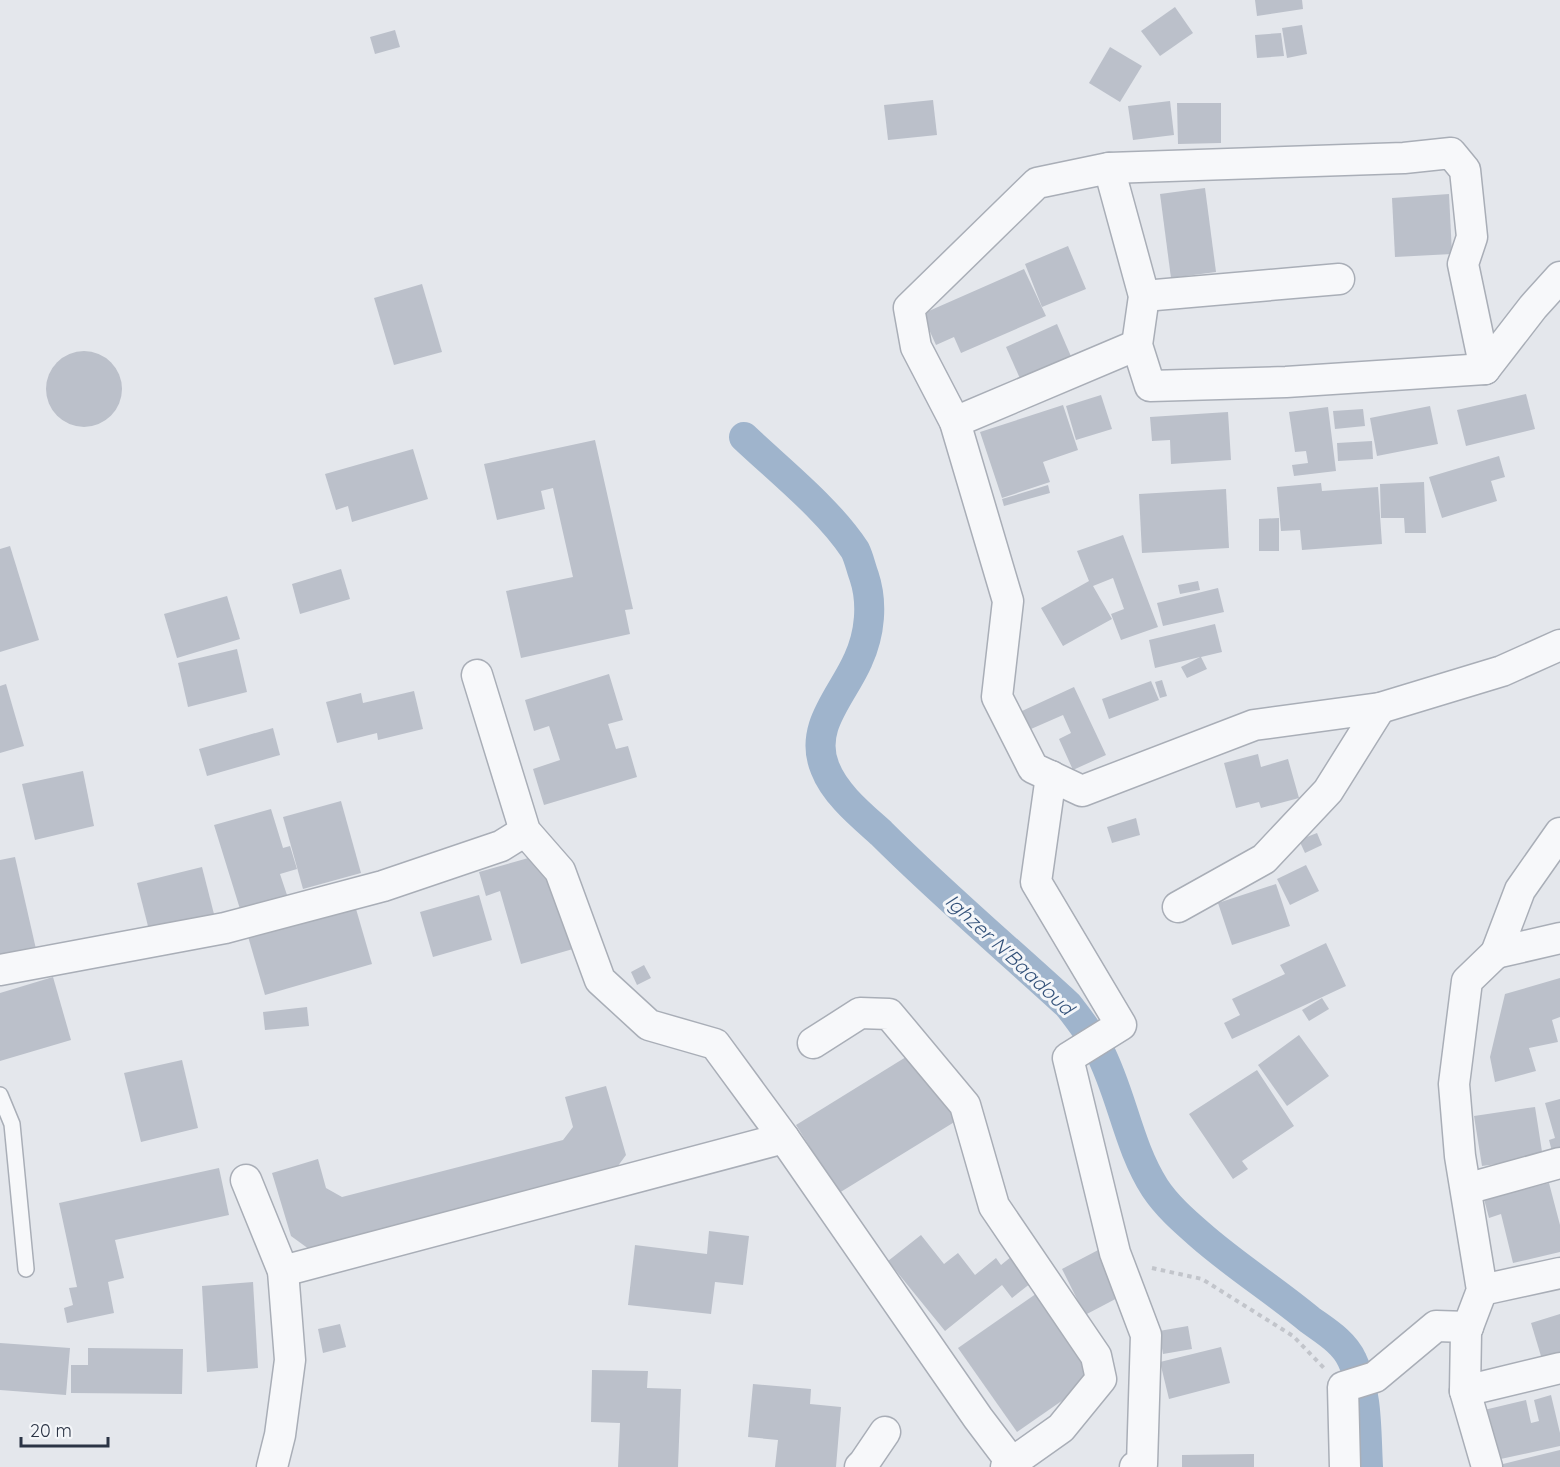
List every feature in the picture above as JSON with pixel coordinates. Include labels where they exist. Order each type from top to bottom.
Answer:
[{"type":"street","points":[[1485,369],[1463,264],[1472,237],[1465,170],[1451,153],[1404,158],[1109,168],[1037,183],[909,308],[916,347],[956,422],[1008,602],[997,697],[1033,768],[1082,790],[1254,725],[1380,708],[1502,671],[1560,645]]},
{"type":"street","points":[[1109,168],[1144,296],[1137,345],[1150,386],[1286,382],[1485,369],[1533,307],[1560,277]]},
{"type":"street","points":[[1144,296],[1339,279]]},
{"type":"street","points":[[956,422],[1137,345]]},
{"type":"street","points":[[477,675],[525,831],[560,871],[600,980],[649,1025],[715,1044],[784,1138],[1009,1465],[1061,1428],[1101,1379],[1096,1356],[994,1206],[965,1105],[889,1014],[860,1013],[813,1043]]},
{"type":"street","points":[[1178,907],[1264,859],[1328,791],[1380,708]]},
{"type":"street","points":[[1051,776],[1036,882],[1121,1025],[1068,1058],[1118,1260],[1146,1335],[1143,1464],[1135,1467]]},
{"type":"street","points":[[0,970],[225,928],[384,886],[501,846],[525,831]]},
{"type":"street","points":[[1487,1467],[1465,1391],[1466,1332],[1482,1290],[1460,1156],[1454,1084],[1460,1025],[1467,981],[1496,953],[1520,890],[1560,833]]},
{"type":"street","points":[[1496,953],[1560,938]]},
{"type":"street","points":[[283,1271],[784,1138]]},
{"type":"street","points":[[1466,1189],[1560,1163]]},
{"type":"street","points":[[246,1180],[283,1271],[290,1360],[272,1467]]},
{"type":"street","points":[[1482,1290],[1560,1273]]},
{"type":"street","points":[[1345,1467],[1343,1387],[1375,1377],[1436,1326],[1468,1327]]},
{"type":"street","points":[[1465,1391],[1560,1368]]},
{"type":"street","points":[[860,1467],[885,1432]]},
{"type":"lane","points":[[0,1095],[12,1124],[26,1269]]},
{"type":"path","points":[[1118,1260],[1202,1279],[1293,1336],[1343,1387]]},
{"type":"building","points":[[1255,0],[1302,0],[1303,9],[1257,16]]},
{"type":"building","points":[[1175,7],[1193,33],[1160,56],[1141,31]]},
{"type":"building","points":[[1302,25],[1307,54],[1287,58],[1282,28]]},
{"type":"building","points":[[395,30],[400,47],[375,54],[370,37]]},
{"type":"building","points":[[1281,33],[1284,56],[1257,58],[1255,35]]},
{"type":"building","points":[[1110,47],[1142,66],[1120,102],[1089,83]]},
{"type":"building","points":[[933,100],[937,135],[888,140],[884,105]]},
{"type":"building","points":[[1170,101],[1174,135],[1133,140],[1128,106]]},
{"type":"building","points":[[1177,103],[1221,103],[1221,143],[1178,144]]},
{"type":"building","points":[[1205,188],[1216,272],[1171,278],[1160,194]]},
{"type":"building","points":[[1449,194],[1452,254],[1395,257],[1392,198]]},
{"type":"building","points":[[1068,246],[1086,289],[1042,307],[1025,264]]},
{"type":"building","points":[[1024,269],[1046,316],[961,353],[954,337],[936,345],[922,314]]},
{"type":"building","points":[[422,284],[442,352],[394,365],[374,298]]},
{"type":"building","points":[[1057,324],[1073,361],[1022,383],[1006,347]]},
{"type":"building","points":[[84,351],[99,354],[111,362],[119,374],[122,389],[119,404],[111,416],[99,424],[84,427],[69,424],[57,416],[49,404],[46,389],[49,374],[57,362],[69,354]]},
{"type":"building","points":[[1526,394],[1535,429],[1466,446],[1457,410]]},
{"type":"building","points":[[1101,395],[1112,429],[1076,440],[1066,406]]},
{"type":"building","points":[[1063,405],[1078,450],[1043,462],[1050,482],[1002,498],[980,432]]},
{"type":"building","points":[[1430,406],[1438,444],[1377,456],[1370,418]]},
{"type":"building","points":[[1328,407],[1336,471],[1294,476],[1292,465],[1308,463],[1306,451],[1295,452],[1289,412]]},
{"type":"building","points":[[1363,409],[1365,426],[1335,429],[1333,411]]},
{"type":"building","points":[[1228,412],[1231,460],[1171,464],[1170,440],[1152,441],[1150,417]]},
{"type":"building","points":[[595,440],[633,609],[625,610],[630,634],[521,658],[506,591],[573,577],[553,488],[541,491],[545,509],[497,520],[484,464]]},
{"type":"building","points":[[1372,441],[1373,459],[1338,461],[1337,443]]},
{"type":"building","points":[[413,449],[428,499],[352,522],[348,506],[336,510],[325,474]]},
{"type":"building","points":[[1499,456],[1505,477],[1491,481],[1497,501],[1442,518],[1429,477]]},
{"type":"building","points":[[1424,482],[1426,533],[1405,533],[1404,518],[1381,518],[1380,484]]},
{"type":"building","points":[[1321,483],[1322,491],[1378,487],[1382,544],[1302,550],[1300,530],[1281,531],[1277,487]]},
{"type":"building","points":[[1048,485],[1050,493],[1004,506],[1002,499]]},
{"type":"building","points":[[1226,489],[1229,548],[1142,553],[1139,494]]},
{"type":"building","points":[[1279,518],[1279,551],[1259,551],[1259,519]]},
{"type":"building","points":[[1123,535],[1158,627],[1121,640],[1111,614],[1124,609],[1113,578],[1093,586],[1112,619],[1063,646],[1041,608],[1089,581],[1077,551]]},
{"type":"building","points":[[10,546],[39,640],[0,652],[0,549]]},
{"type":"building","points":[[341,569],[350,599],[300,614],[292,584]]},
{"type":"building","points":[[1198,581],[1200,590],[1180,594],[1178,585]]},
{"type":"building","points":[[1218,588],[1224,612],[1163,626],[1157,603]]},
{"type":"building","points":[[227,596],[240,639],[177,658],[164,614]]},
{"type":"building","points":[[1215,624],[1222,652],[1201,657],[1207,669],[1187,678],[1181,667],[1200,657],[1155,668],[1149,640]]},
{"type":"building","points":[[237,649],[247,692],[188,707],[178,663]]},
{"type":"building","points":[[609,674],[623,720],[608,724],[616,749],[628,746],[637,777],[544,805],[533,769],[560,760],[549,726],[534,731],[525,700]]},
{"type":"building","points":[[1162,680],[1167,696],[1160,698],[1155,682]]},
{"type":"building","points":[[1151,681],[1159,700],[1109,719],[1102,699]]},
{"type":"building","points":[[6,684],[24,746],[0,753],[0,686]]},
{"type":"building","points":[[1074,687],[1106,755],[1073,770],[1059,739],[1071,733],[1063,715],[1031,729],[1022,711]]},
{"type":"building","points":[[414,691],[423,729],[378,740],[377,733],[337,743],[326,702],[361,693],[363,703]]},
{"type":"building","points":[[273,728],[280,755],[207,776],[199,749]]},
{"type":"building","points":[[1258,754],[1261,767],[1288,759],[1299,798],[1261,808],[1259,802],[1236,808],[1224,763]]},
{"type":"building","points":[[83,771],[94,826],[35,840],[22,784]]},
{"type":"building","points":[[341,801],[361,873],[303,889],[283,817]]},
{"type":"building","points":[[271,809],[283,848],[290,846],[297,869],[280,874],[287,895],[240,909],[214,825]]},
{"type":"building","points":[[1136,818],[1140,835],[1112,843],[1107,827]]},
{"type":"building","points":[[1317,833],[1322,845],[1305,853],[1299,840]]},
{"type":"building","points":[[546,853],[573,949],[521,964],[500,891],[486,896],[479,872]]},
{"type":"building","points":[[15,857],[36,949],[0,957],[0,860]]},
{"type":"building","points":[[1306,865],[1319,891],[1290,905],[1277,879]]},
{"type":"building","points":[[202,867],[215,918],[150,934],[137,883]]},
{"type":"building","points":[[1276,884],[1290,926],[1232,945],[1218,903]]},
{"type":"building","points":[[479,895],[492,940],[433,957],[420,912]]},
{"type":"building","points":[[354,902],[372,964],[265,995],[247,933]]},
{"type":"building","points":[[1326,943],[1346,986],[1232,1039],[1224,1023],[1240,1015],[1232,999],[1285,974],[1280,965]]},
{"type":"building","points":[[644,965],[651,978],[637,985],[631,972]]},
{"type":"building","points":[[53,977],[71,1040],[0,1061],[0,993]]},
{"type":"building","points":[[1560,978],[1560,1017],[1552,1020],[1558,1042],[1529,1048],[1536,1071],[1495,1082],[1490,1057],[1505,994]]},
{"type":"building","points":[[1322,998],[1329,1009],[1309,1021],[1302,1010]]},
{"type":"building","points":[[307,1007],[309,1026],[265,1030],[263,1012]]},
{"type":"building","points":[[1299,1035],[1329,1076],[1287,1106],[1258,1065]]},
{"type":"building","points":[[927,1044],[969,1113],[839,1193],[796,1125]]},
{"type":"building","points":[[182,1060],[198,1128],[141,1142],[124,1073]]},
{"type":"building","points":[[1257,1070],[1294,1126],[1242,1161],[1248,1169],[1233,1179],[1189,1114]]},
{"type":"building","points":[[606,1086],[626,1155],[612,1174],[313,1252],[291,1236],[272,1173],[318,1159],[326,1188],[342,1197],[563,1140],[573,1127],[565,1097]]},
{"type":"building","points":[[1560,1099],[1560,1157],[1554,1159],[1549,1140],[1555,1138],[1545,1103]]},
{"type":"building","points":[[1535,1107],[1543,1158],[1482,1166],[1474,1116]]},
{"type":"building","points":[[219,1168],[229,1215],[115,1240],[124,1278],[108,1282],[114,1313],[67,1323],[64,1308],[73,1305],[69,1288],[77,1287],[59,1203]]},
{"type":"building","points":[[1549,1183],[1560,1225],[1560,1252],[1513,1263],[1501,1214],[1489,1218],[1484,1199]]},
{"type":"building","points":[[709,1231],[749,1236],[743,1285],[715,1282],[711,1314],[628,1305],[635,1245],[707,1254]]},
{"type":"building","points":[[921,1235],[944,1264],[958,1253],[975,1275],[996,1258],[1001,1265],[1028,1243],[1049,1269],[1012,1298],[1002,1285],[945,1331],[888,1261]]},
{"type":"building","points":[[1102,1248],[1125,1294],[1085,1315],[1062,1269]]},
{"type":"building","points":[[253,1282],[258,1368],[207,1372],[202,1286]]},
{"type":"building","points":[[1053,1282],[1112,1366],[1017,1432],[958,1348]]},
{"type":"building","points":[[1560,1314],[1560,1361],[1544,1366],[1531,1323]]},
{"type":"building","points":[[340,1324],[346,1347],[323,1353],[318,1329]]},
{"type":"building","points":[[1188,1326],[1192,1349],[1163,1354],[1159,1331]]},
{"type":"building","points":[[0,1343],[70,1348],[66,1395],[0,1390]]},
{"type":"building","points":[[1221,1347],[1230,1383],[1169,1399],[1160,1362]]},
{"type":"building","points":[[88,1348],[183,1349],[182,1394],[71,1393],[71,1365],[88,1365]]},
{"type":"building","points":[[592,1370],[648,1371],[647,1388],[681,1389],[678,1467],[618,1467],[620,1423],[591,1422]]},
{"type":"building","points":[[753,1384],[811,1389],[810,1404],[841,1407],[836,1467],[775,1467],[778,1440],[748,1437]]},
{"type":"building","points":[[1551,1395],[1560,1433],[1560,1446],[1496,1460],[1484,1410],[1526,1400],[1531,1423],[1539,1421],[1534,1400]]},
{"type":"building","points":[[1560,1450],[1560,1467],[1495,1467],[1495,1466]]},
{"type":"building","points":[[1254,1454],[1254,1467],[1182,1467],[1182,1455]]},
{"type":"waterway","name":"Ighzer N'Baadoud","points":[[744,437],[803,491],[844,535],[855,550],[867,586],[869,618],[862,650],[824,725],[821,739],[821,753],[829,778],[857,811],[950,899],[1068,1005],[1099,1050],[1114,1084],[1138,1155],[1155,1188],[1170,1207],[1212,1245],[1339,1342],[1349,1354],[1357,1372],[1364,1399],[1368,1467]]}]
